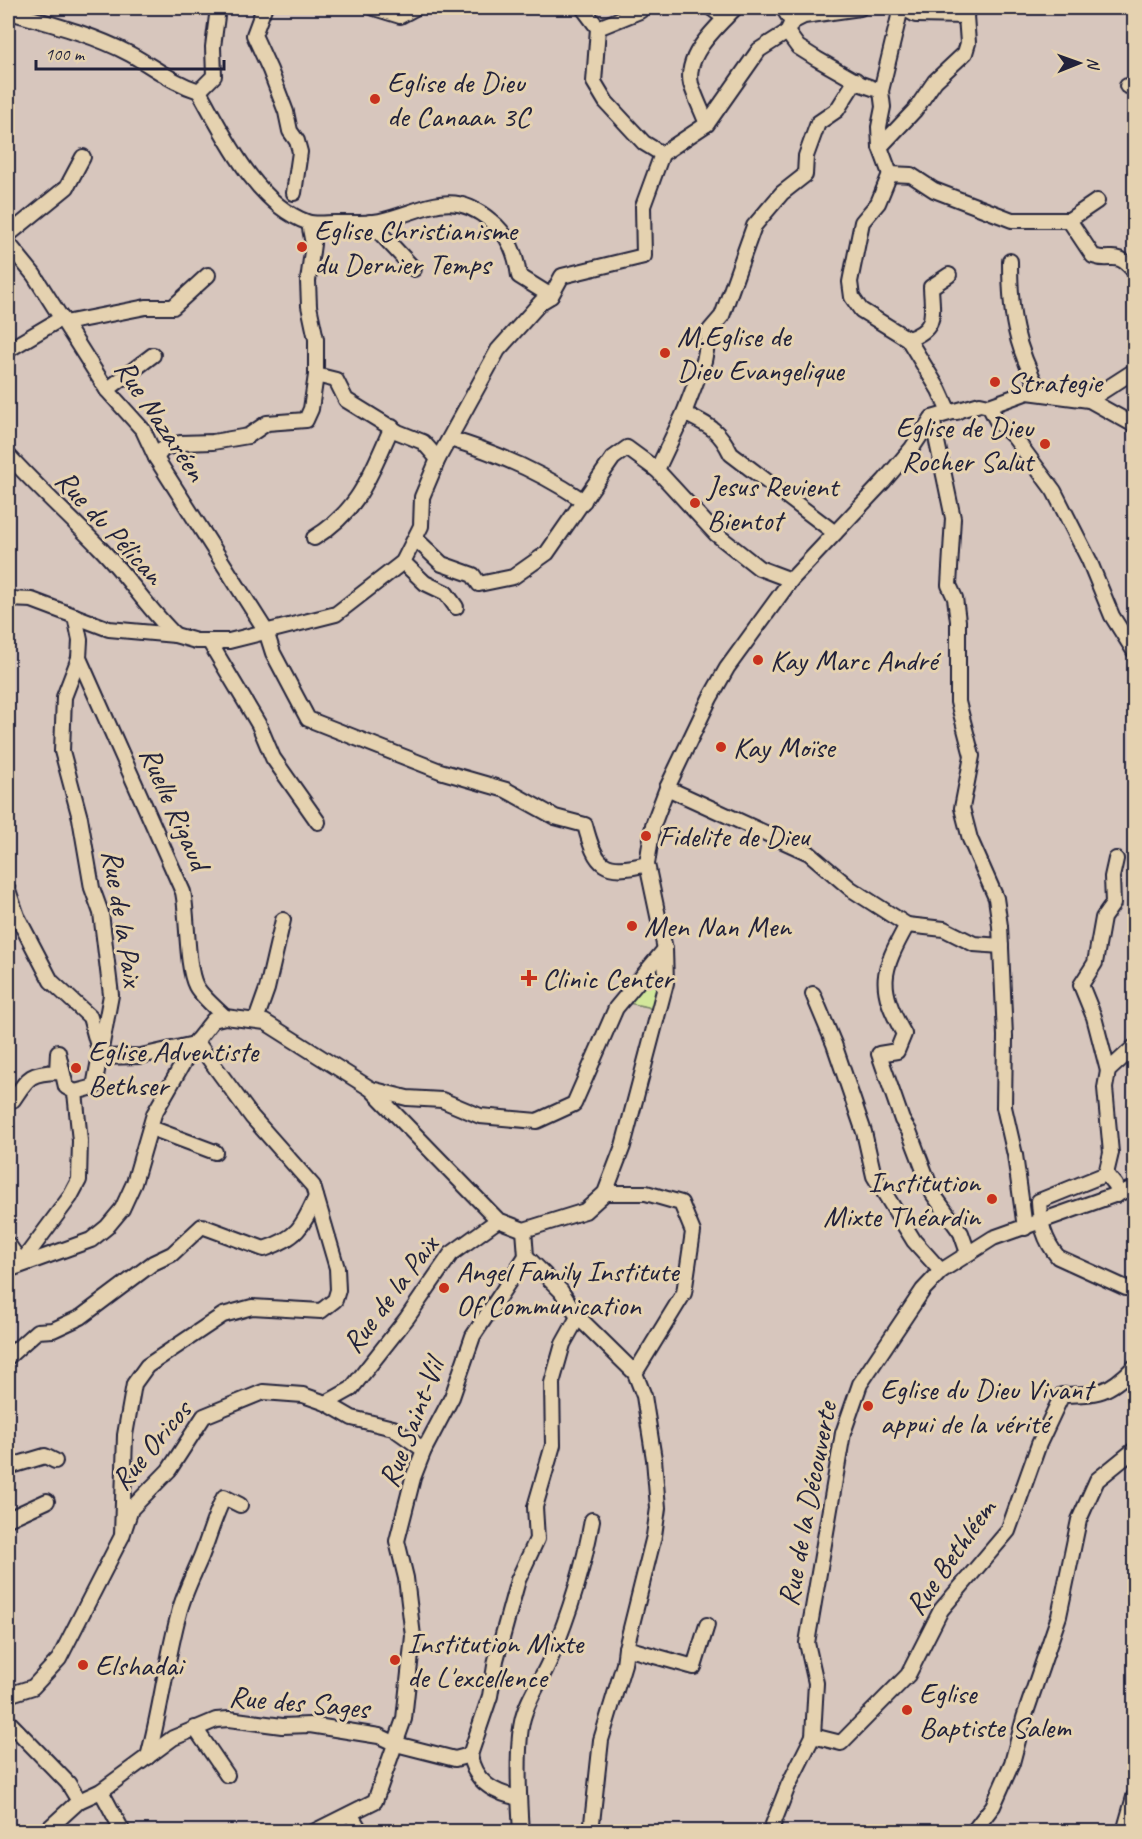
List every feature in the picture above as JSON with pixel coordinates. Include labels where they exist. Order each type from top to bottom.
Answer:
[{"type":"street","points":[[199,91],[214,76],[213,47],[218,8]]},
{"type":"street","points":[[264,8],[254,35],[300,152],[294,193]]},
{"type":"street","points":[[374,8],[400,16],[414,8]]},
{"type":"street","points":[[583,8],[598,28],[594,82],[606,102],[644,143],[662,154]]},
{"type":"street","points":[[707,124],[691,82],[692,63],[730,13],[711,8]]},
{"type":"street","points":[[783,8],[798,47],[856,80],[881,91]]},
{"type":"street","points":[[8,599],[32,600],[108,628],[175,635],[196,641],[229,641],[266,630],[296,626],[336,614],[403,562],[416,539],[420,526],[422,497],[438,459],[498,350],[541,302],[551,296],[562,276],[644,256],[643,206],[662,154],[707,124],[759,50],[804,16],[860,8]]},
{"type":"street","points":[[880,147],[915,110],[935,81],[965,53],[969,32],[967,12],[916,15],[902,8],[881,91],[884,107],[879,127],[880,147],[890,174],[878,203],[862,222],[850,282],[852,297],[861,310],[908,339],[939,390],[949,412],[957,412]]},
{"type":"street","points":[[598,28],[640,11]]},
{"type":"street","points":[[12,13],[60,26],[129,53],[180,86],[199,91],[233,152],[262,189],[286,212],[309,223],[370,222],[437,203],[453,202],[474,207],[493,222],[506,237],[516,257],[519,276],[551,296]]},
{"type":"street","points":[[657,470],[704,362],[710,330],[722,316],[754,226],[782,193],[805,175],[806,156],[818,123],[837,110],[856,80]]},
{"type":"street","points":[[8,235],[67,187],[83,157]]},
{"type":"street","points":[[890,174],[911,175],[934,190],[1012,220],[1069,220],[1097,201]]},
{"type":"street","points":[[1069,220],[1093,256],[1114,256],[1127,262],[1134,271]]},
{"type":"street","points":[[370,222],[414,269]]},
{"type":"street","points":[[156,458],[163,449],[180,443],[213,442],[248,435],[267,423],[306,420],[311,409],[316,375],[316,339],[309,290],[313,244],[309,223]]},
{"type":"street","name":"Rue Nazaréen","points":[[8,243],[64,320],[107,390],[142,430],[156,458],[266,630],[273,653],[308,719],[440,771],[506,790],[555,817],[585,825],[592,852],[599,861],[606,865],[621,871],[647,864]]},
{"type":"street","points":[[1010,261],[1012,321],[1022,358],[1040,393]]},
{"type":"street","points":[[8,350],[64,320],[146,307],[173,307],[208,275]]},
{"type":"street","points":[[908,339],[925,333],[930,325],[931,287],[949,275]]},
{"type":"street","points":[[107,390],[153,356]]},
{"type":"street","points":[[1089,400],[1134,371]]},
{"type":"street","points":[[316,375],[336,380],[346,400],[423,442],[438,459]]},
{"type":"street","points":[[8,1270],[21,1263],[91,1240],[107,1227],[122,1209],[134,1184],[154,1114],[195,1042],[213,1020],[225,1017],[265,1022],[371,1089],[498,1220],[524,1230],[585,1211],[605,1193],[623,1146],[666,983],[665,949],[647,864],[653,825],[667,788],[727,668],[791,580],[912,448],[932,418],[980,404],[989,406],[1028,392],[1089,400],[1134,425]]},
{"type":"street","points":[[989,406],[997,421],[1014,437],[1054,492],[1089,560],[1112,616],[1134,651]]},
{"type":"street","points":[[684,412],[712,427],[722,436],[730,454],[835,533]]},
{"type":"street","points":[[932,418],[953,518],[948,585],[955,598],[958,621],[958,702],[972,756],[962,808],[970,839],[996,898],[1001,946],[1005,1036],[1004,1107],[1015,1155],[1025,1228]]},
{"type":"street","points":[[314,538],[334,526],[359,498],[392,427]]},
{"type":"street","points":[[450,439],[481,448],[523,465],[584,501]]},
{"type":"street","points":[[416,539],[442,564],[473,575],[479,584],[513,578],[548,553],[614,458],[627,448],[657,470],[716,534],[759,568],[791,580]]},
{"type":"street","name":"Rue du Pélican","points":[[8,455],[40,492],[100,548],[154,615],[175,635]]},
{"type":"street","points":[[403,562],[425,583],[446,593],[456,607]]},
{"type":"street","name":"Ruelle Rigaud","points":[[75,616],[80,640],[79,658],[183,892],[187,915],[187,941],[195,985],[225,1017]]},
{"type":"street","points":[[209,641],[259,725],[273,758],[318,822]]},
{"type":"street","name":"Rue de la Paix","points":[[75,1092],[94,1087],[111,995],[101,913],[92,888],[80,818],[62,751],[64,697],[79,658]]},
{"type":"street","points":[[667,788],[809,854],[851,889],[907,925],[944,929],[974,944],[1001,946]]},
{"type":"street","points":[[1106,1174],[1111,1153],[1105,1088],[1108,1071],[1094,1017],[1081,985],[1095,963],[1103,918],[1113,904],[1112,877],[1116,859]]},
{"type":"street","points":[[8,890],[17,916],[51,981],[90,1017],[101,1057],[141,1056],[195,1042]]},
{"type":"street","points":[[256,1020],[270,981],[283,920]]},
{"type":"street","points":[[907,925],[889,961],[885,991],[888,1006],[904,1035],[897,1051],[879,1054],[902,1120],[909,1131],[933,1194],[961,1233],[968,1253]]},
{"type":"street","points":[[371,1089],[407,1098],[442,1100],[480,1116],[537,1121],[574,1104],[616,1008],[665,949]]},
{"type":"street","points":[[813,994],[834,1044],[864,1132],[874,1176],[914,1241],[941,1271]]},
{"type":"street","points":[[122,1536],[126,1435],[134,1384],[147,1366],[223,1316],[252,1307],[321,1311],[335,1300],[338,1290],[337,1268],[313,1186],[252,1117],[195,1042]]},
{"type":"street","points":[[1108,1071],[1134,1047]]},
{"type":"street","points":[[8,1101],[13,1100],[26,1082],[37,1073],[57,1072],[58,1052],[66,1087],[75,1092],[80,1141],[79,1180],[70,1197],[21,1263]]},
{"type":"street","points":[[151,1128],[215,1152]]},
{"type":"street","points":[[1106,1174],[1115,1185],[1117,1194]]},
{"type":"street","points":[[1106,1174],[1039,1201],[1040,1223],[1050,1248],[1058,1257],[1126,1288]]},
{"type":"street","name":"Rue de la Découverte","points":[[770,1832],[788,1786],[813,1736],[816,1683],[807,1643],[843,1433],[860,1384],[923,1290],[941,1271],[993,1238],[1134,1188]]},
{"type":"street","points":[[605,1193],[646,1193],[681,1203],[693,1232],[684,1293],[635,1373]]},
{"type":"street","points":[[8,1357],[37,1331],[53,1330],[81,1317],[153,1263],[172,1254],[202,1226],[264,1249],[286,1241],[303,1228],[316,1197]]},
{"type":"street","name":"Rue de la Paix","points":[[326,1403],[351,1389],[407,1318],[451,1254],[498,1220]]},
{"type":"street","points":[[524,1230],[526,1256],[561,1291],[578,1317],[635,1373],[644,1396],[654,1459],[658,1508],[654,1536],[624,1664],[601,1740],[591,1832]]},
{"type":"street","points":[[8,1244],[21,1263]]},
{"type":"street","name":"Rue Saint-Vil","points":[[313,1832],[375,1801],[404,1719],[413,1636],[406,1578],[397,1541],[413,1478],[424,1450],[452,1397],[473,1336],[526,1256]]},
{"type":"street","points":[[519,1798],[487,1786],[472,1769],[470,1755],[490,1696],[496,1660],[518,1580],[537,1539],[535,1507],[553,1445],[552,1383],[563,1344],[578,1317]]},
{"type":"street","name":"Rue Bethléem","points":[[813,1736],[841,1743],[908,1675],[941,1610],[1008,1531],[1039,1444],[1062,1395],[1097,1394],[1125,1377],[1134,1367]]},
{"type":"street","name":"Rue Oricos","points":[[8,1695],[33,1687],[59,1659],[122,1536],[131,1509],[169,1470],[204,1416],[263,1392],[303,1395],[326,1403],[352,1418],[393,1428],[424,1450]]},
{"type":"street","points":[[973,1832],[993,1806],[1012,1763],[1024,1718],[1059,1616],[1080,1520],[1097,1480],[1134,1450]]},
{"type":"street","points":[[8,1467],[45,1456],[55,1461]]},
{"type":"street","points":[[148,1756],[186,1591],[201,1557],[212,1520],[224,1497],[240,1504]]},
{"type":"street","points":[[8,1519],[47,1501]]},
{"type":"street","points":[[521,1832],[519,1798],[522,1721],[551,1658],[569,1607],[587,1552],[592,1520]]},
{"type":"street","points":[[626,1648],[694,1667],[707,1625]]},
{"type":"street","name":"Rue des Sages","points":[[45,1832],[79,1801],[101,1791],[173,1738],[195,1728],[229,1719],[282,1726],[310,1725],[379,1736],[396,1744],[456,1760],[470,1755]]},
{"type":"street","points":[[8,1721],[68,1783],[79,1801]]},
{"type":"street","points":[[195,1728],[227,1775]]},
{"type":"street","points":[[101,1791],[123,1832]]},
{"type":"street","points":[[1124,1832],[1134,1797]]},
{"type":"street","points":[[351,1815],[361,1832]]},
{"type":"green space","points":[[661,962],[655,1013],[648,1007],[628,1003]]},
{"type":"place","name":"Eglise de Dieu de Canaan 3C","points":[[375,99]]},
{"type":"place","name":"Eglise Christianisme du Dernier Temps","points":[[302,247]]},
{"type":"place","name":"M.Eglise de Dieu Evangelique","points":[[665,353]]},
{"type":"place","name":"Strategie","points":[[995,382]]},
{"type":"place","name":"Eglise de Dieu Rocher Salut","points":[[1045,444]]},
{"type":"place","name":"Jesus Revient Bientot","points":[[695,503]]},
{"type":"place","name":"Kay Marc André","points":[[758,660]]},
{"type":"place","name":"Kay Moïse","points":[[721,747]]},
{"type":"place","name":"Fidelite de Dieu","points":[[646,836]]},
{"type":"place","name":"Men Nan Men","points":[[632,926]]},
{"type":"place","name":"Clinic Center","points":[[529,978]]},
{"type":"place","name":"Eglise Adventiste Bethser","points":[[76,1068]]},
{"type":"place","name":"Institution Mixte Théardin","points":[[992,1199]]},
{"type":"place","name":"Angel Family Institute Of Communication","points":[[444,1288]]},
{"type":"place","name":"Eglise du Dieu Vivant appui de la vérité","points":[[868,1406]]},
{"type":"place","name":"Institution Mixte de L'excellence","points":[[395,1660]]},
{"type":"place","name":"Elshadai","points":[[83,1665]]},
{"type":"place","name":"Eglise Baptiste Salem","points":[[907,1710]]}]
